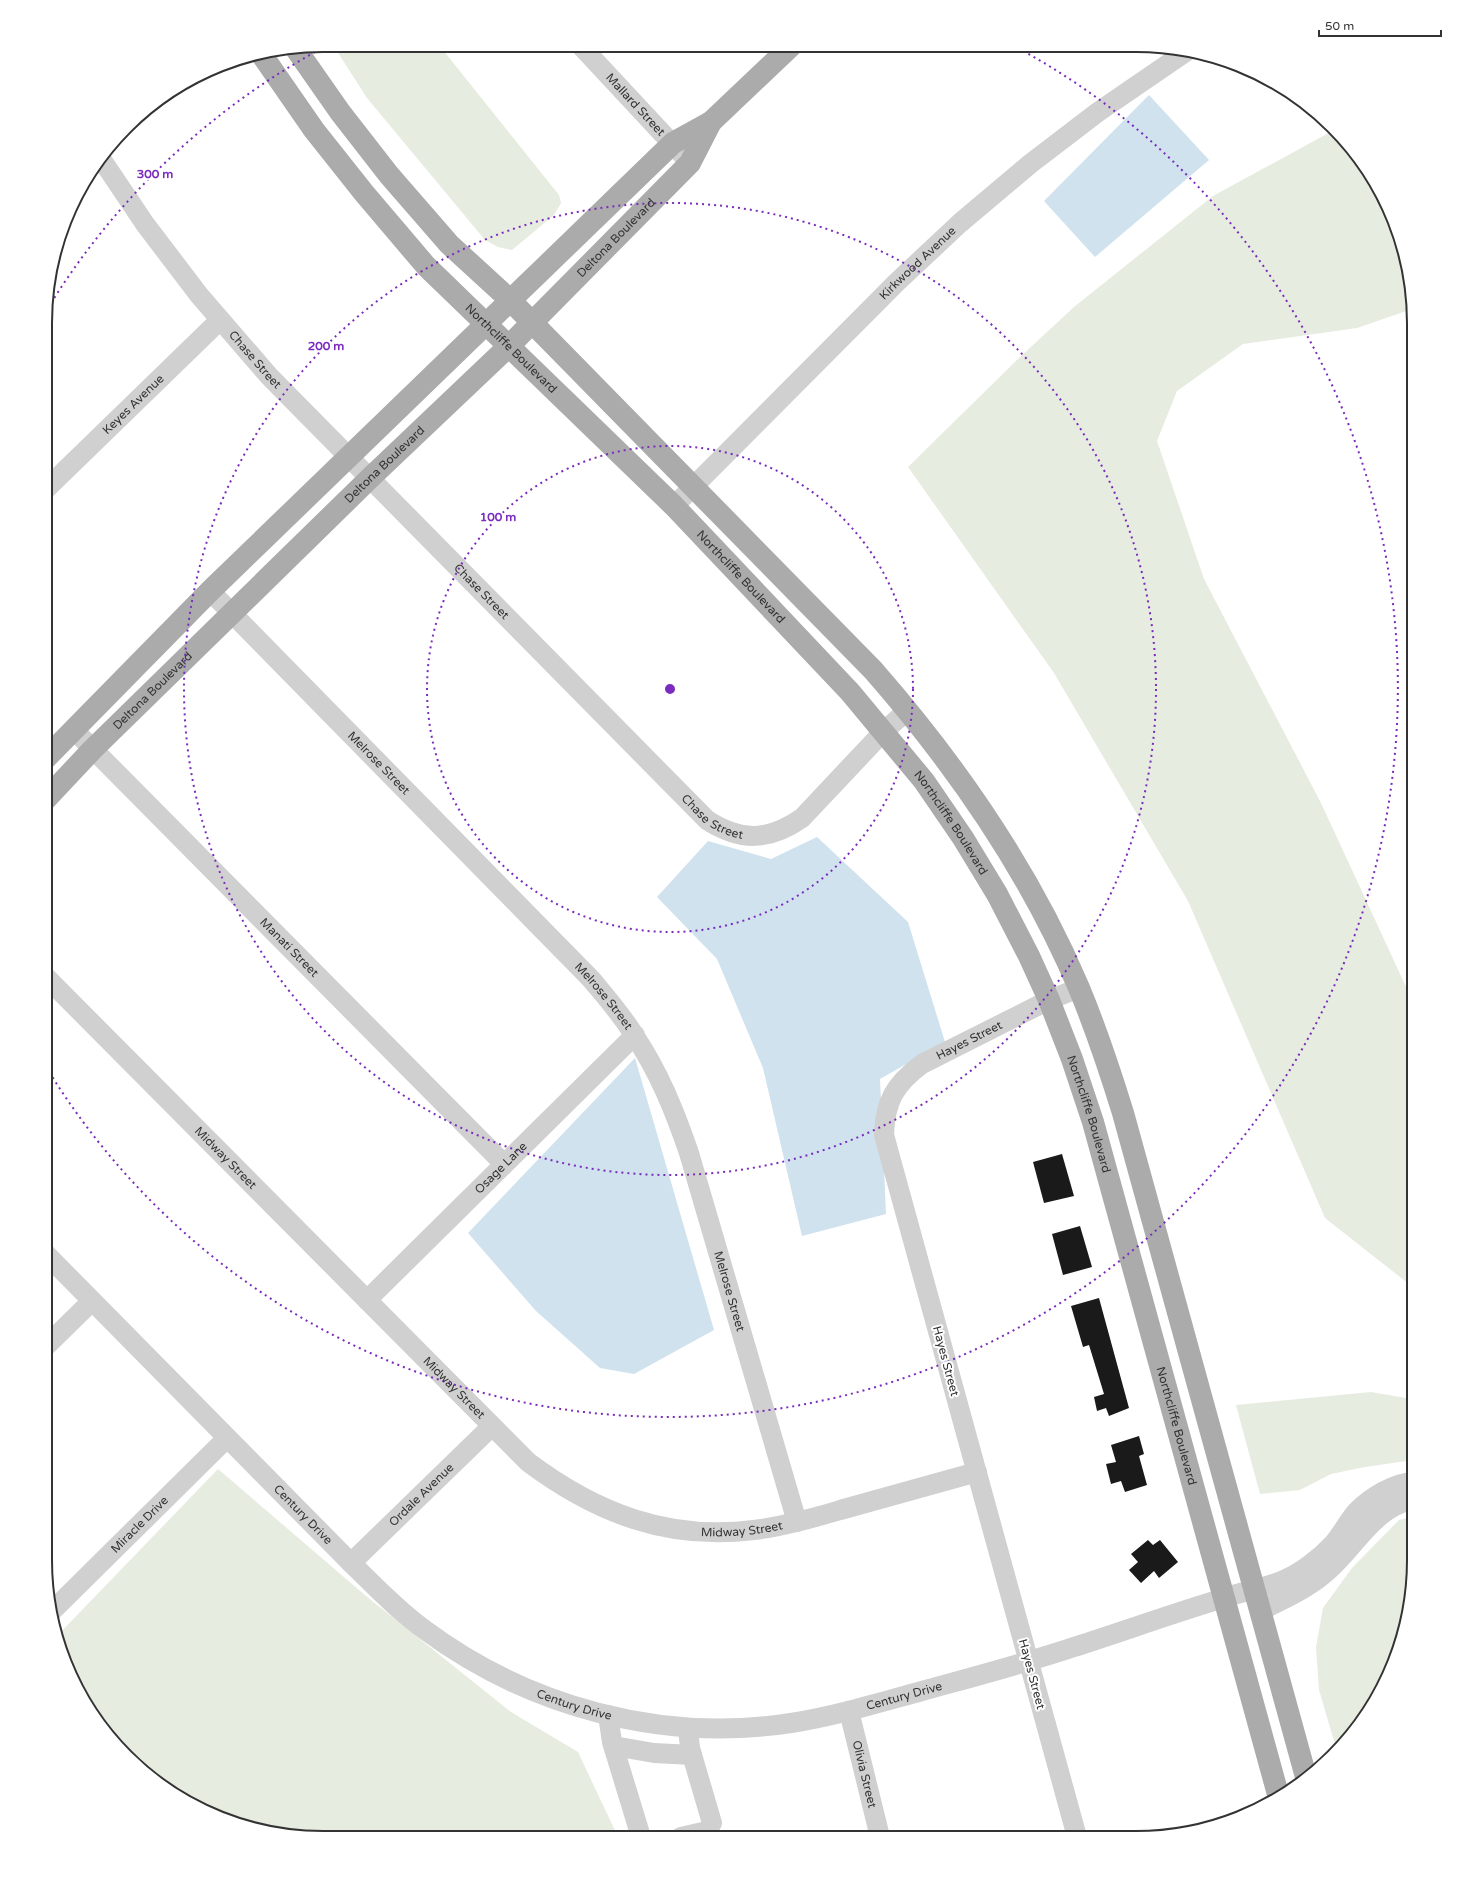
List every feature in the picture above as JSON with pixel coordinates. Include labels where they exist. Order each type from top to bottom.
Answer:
[{"type":"main road","name":"Deltona Boulevard","points":[[52,751],[210,591],[486,322],[673,143],[711,122],[784,52]]},
{"type":"main road","points":[[299,53],[340,112],[389,175],[449,244],[532,322],[873,670],[908,710],[949,762],[990,821],[1025,879],[1058,942],[1078,988],[1102,1048],[1123,1113],[1305,1772]]},
{"type":"main road","name":"Northcliffe Boulevard","points":[[264,58],[314,130],[364,193],[426,266],[486,322],[674,506],[850,692],[924,781],[963,838],[997,894],[1029,956],[1049,1000],[1072,1059],[1093,1122],[1277,1792]]},
{"type":"main road","name":"Deltona Boulevard","points":[[52,793],[92,750],[234,613],[370,478],[509,346],[690,163],[711,122]]},
{"type":"street","name":"Mallard Street","points":[[586,52],[603,72],[673,143],[690,163]]},
{"type":"street","name":"Kirkwood Avenue","points":[[674,506],[897,282],[960,224],[1030,164],[1098,112],[1181,56]]},
{"type":"street","name":"Chase Street","points":[[104,163],[146,224],[220,320],[289,398],[370,478],[707,820],[722,830],[738,835],[759,836],[777,833],[790,826],[802,818],[883,732],[908,710]]},
{"type":"street","name":"Keyes Avenue","points":[[52,483],[220,320]]},
{"type":"street","name":"Melrose Street","points":[[210,591],[234,613],[591,979],[635,1035],[660,1080],[676,1114],[689,1153],[796,1522]]},
{"type":"street","name":"Manati Street","points":[[74,730],[92,750],[504,1164]]},
{"type":"street","name":"Midway Street","points":[[52,983],[528,1462],[556,1483],[582,1498],[614,1513],[645,1523],[680,1530],[716,1532],[754,1530],[796,1522],[977,1472]]},
{"type":"street","name":"Hayes Street","points":[[1075,1831],[888,1153],[884,1136],[884,1118],[889,1101],[898,1085],[908,1074],[922,1064],[1049,1000],[1078,988]]},
{"type":"street","name":"Osage Lane","points":[[367,1300],[635,1035]]},
{"type":"street","name":"Century Drive","points":[[52,1260],[351,1563],[391,1602],[423,1629],[462,1656],[504,1679],[542,1695],[581,1709],[662,1725],[688,1728],[751,1728],[789,1724],[848,1711],[1029,1662],[1224,1598],[1287,1579],[1310,1564],[1332,1545],[1357,1512],[1366,1503],[1382,1492],[1407,1483]]},
{"type":"street","points":[[52,1340],[92,1301]]},
{"type":"street","name":"Ordale Avenue","points":[[351,1563],[492,1426]]},
{"type":"street","name":"Miracle Drive","points":[[56,1607],[227,1438]]},
{"type":"street","points":[[1260,1611],[1301,1590],[1322,1575],[1341,1559],[1378,1516],[1397,1505],[1407,1502]]},
{"type":"street","name":"Olivia Street","points":[[848,1711],[878,1831]]},
{"type":"street","points":[[608,1715],[614,1746],[639,1831]]},
{"type":"street","points":[[688,1728],[692,1755],[712,1823],[707,1831]]},
{"type":"street","points":[[614,1746],[654,1753],[692,1755]]},
{"type":"shaded area","points":[[337,52],[445,52],[559,195],[561,203],[554,215],[512,250],[498,247],[485,240],[367,98]]},
{"type":"shaded area","points":[[1329,133],[1361,172],[1379,203],[1393,236],[1402,270],[1406,311],[1357,328],[1243,344],[1177,391],[1157,441],[1204,579],[1321,803],[1407,989],[1407,1282],[1325,1218],[1188,901],[1054,673],[908,467],[1019,358],[1074,307],[1213,196]]},
{"type":"shaded area","points":[[1371,1392],[1406,1398],[1407,1461],[1331,1474],[1300,1490],[1260,1494],[1236,1405]]},
{"type":"shaded area","points":[[218,1469],[366,1596],[511,1712],[578,1752],[615,1831],[323,1831],[288,1829],[236,1817],[187,1795],[158,1775],[131,1752],[108,1725],[88,1696],[66,1647],[61,1631]]},
{"type":"shaded area","points":[[1407,1518],[1407,1560],[1405,1595],[1398,1630],[1393,1647],[1371,1696],[1351,1725],[1335,1744],[1319,1690],[1316,1647],[1323,1608],[1352,1568],[1399,1520]]},
{"type":"water","points":[[1149,95],[1209,160],[1095,257],[1044,201]]},
{"type":"water","points":[[817,837],[908,922],[945,1042],[880,1079],[886,1214],[802,1236],[763,1068],[717,959],[657,897],[708,841],[771,859]]},
{"type":"water","points":[[635,1058],[714,1330],[634,1374],[600,1368],[536,1311],[468,1233]]},
{"type":"building","points":[[1062,1154],[1074,1196],[1044,1203],[1033,1162]]},
{"type":"building","points":[[1080,1226],[1092,1267],[1063,1275],[1052,1234]]},
{"type":"building","points":[[1099,1298],[1129,1408],[1109,1416],[1106,1408],[1097,1411],[1094,1397],[1104,1394],[1089,1345],[1083,1347],[1071,1306]]},
{"type":"building","points":[[1139,1436],[1144,1454],[1139,1456],[1147,1485],[1125,1492],[1121,1481],[1111,1484],[1106,1464],[1116,1462],[1111,1445]]},
{"type":"building","points":[[1148,1540],[1153,1545],[1160,1540],[1178,1562],[1159,1578],[1154,1571],[1141,1583],[1129,1570],[1138,1562],[1131,1554]]}]
